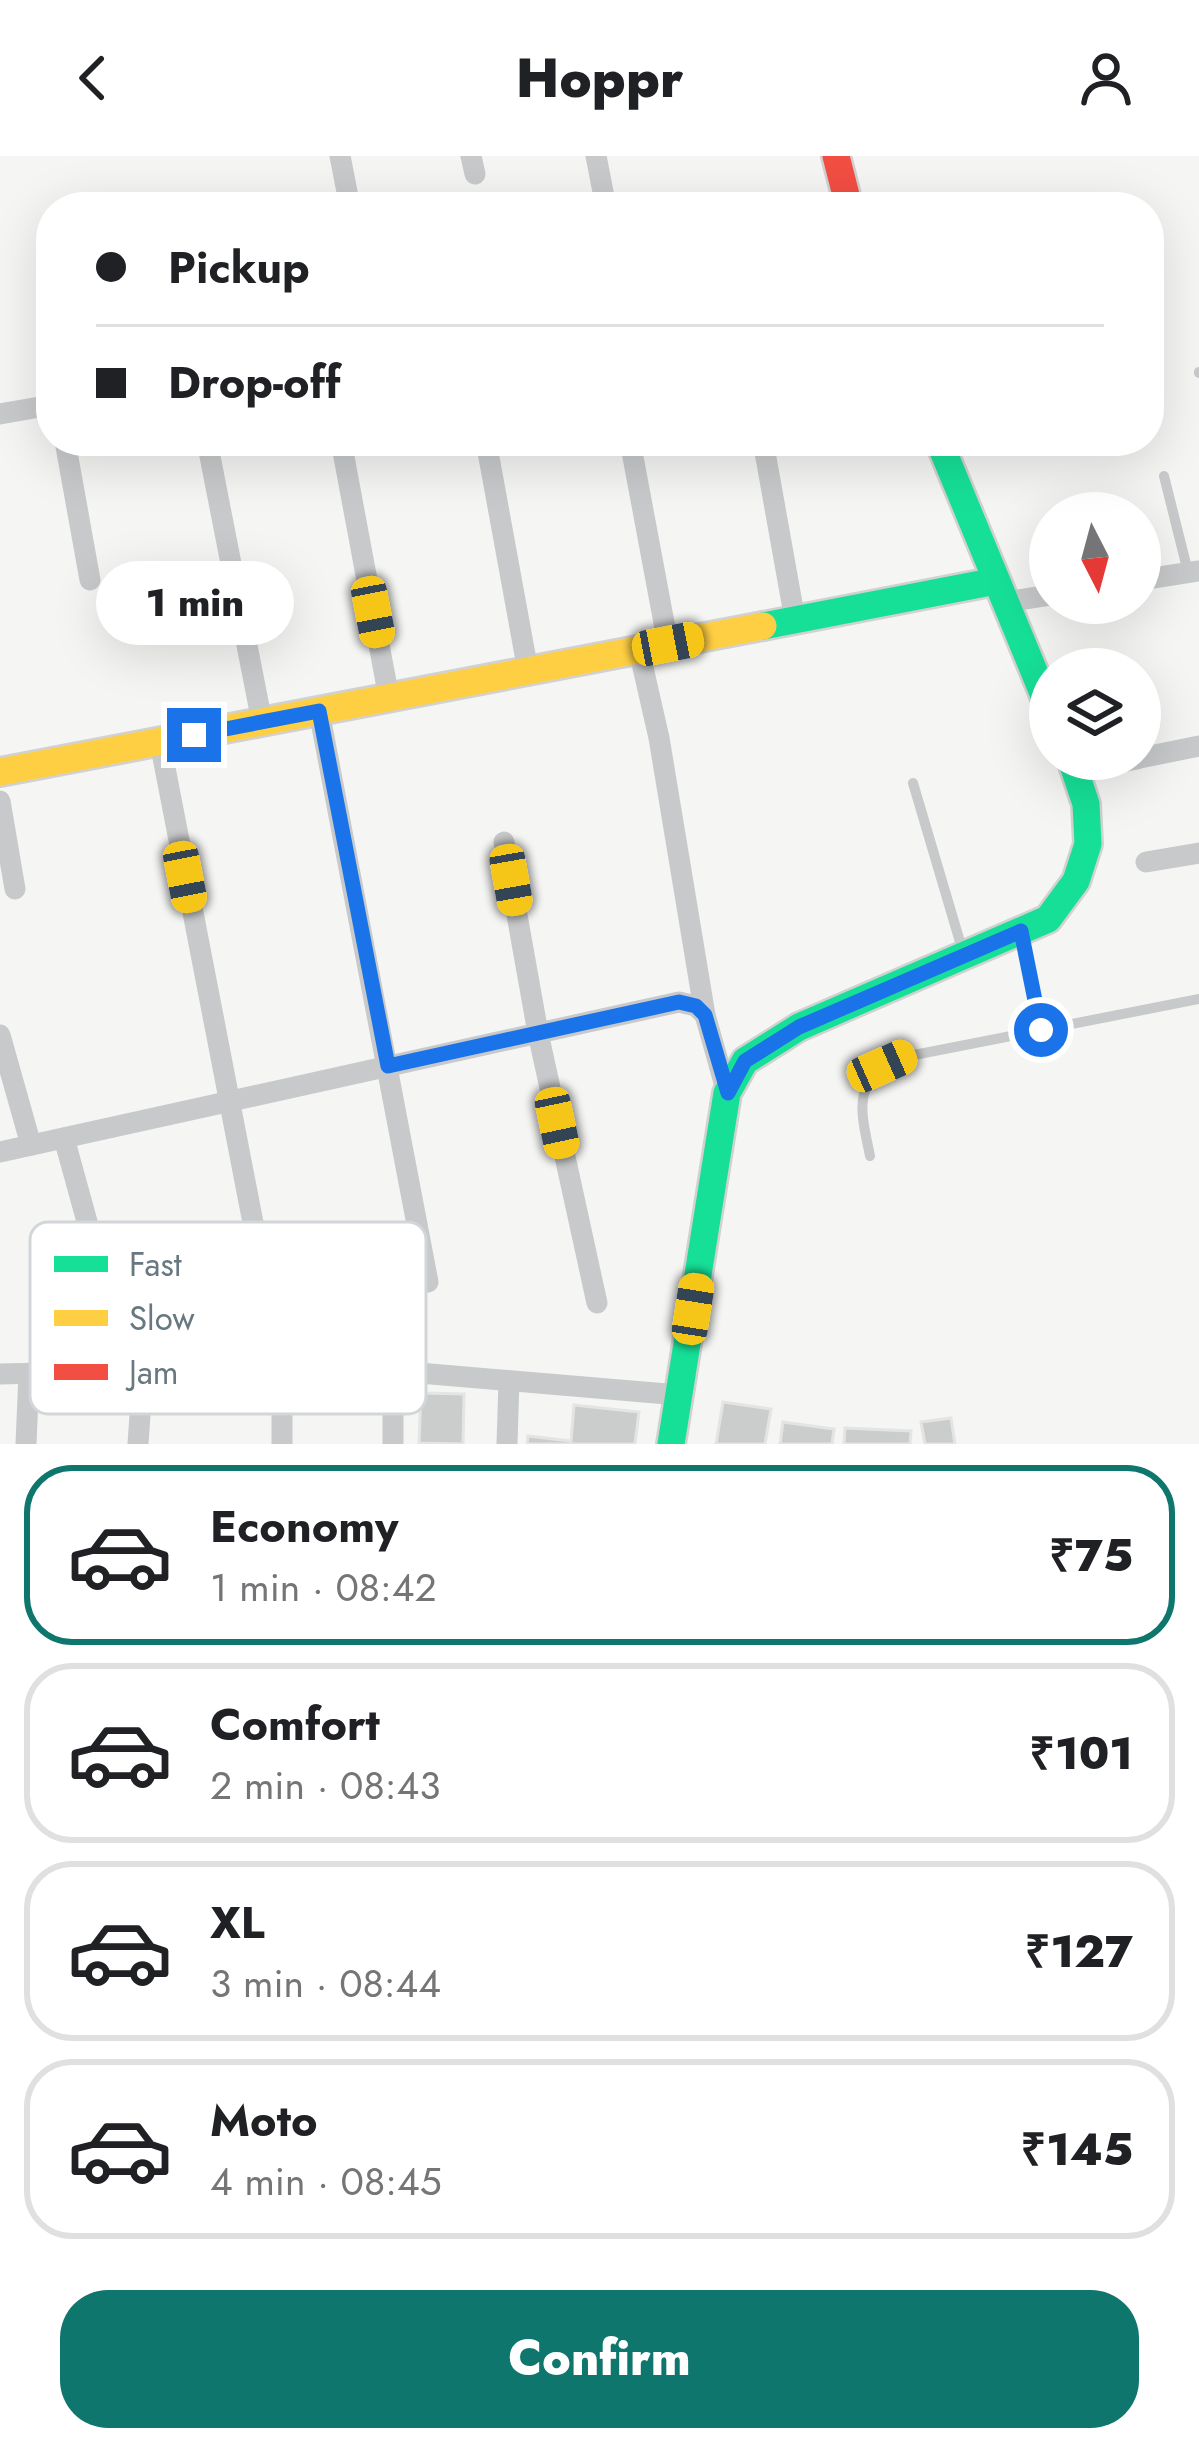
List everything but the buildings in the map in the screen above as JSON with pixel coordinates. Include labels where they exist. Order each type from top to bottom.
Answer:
[{"type":"street","points":[[340,156],[347,192]]},
{"type":"street","points":[[596,156],[603,192]]},
{"type":"street","points":[[836,156],[845,192]]},
{"type":"street","points":[[0,414],[36,408]]},
{"type":"street","points":[[68,456],[90,580]]},
{"type":"street","points":[[210,456],[262,722]]},
{"type":"street","points":[[343,456],[389,698]]},
{"type":"street","points":[[489,456],[528,671]]},
{"type":"street","points":[[633,456],[668,644]]},
{"type":"street","points":[[766,456],[795,620]]},
{"type":"street","points":[[945,456],[1029,660]]},
{"type":"street","points":[[1161,577],[1194,572]]},
{"type":"street","points":[[0,772],[795,620],[1000,592],[1029,594]]},
{"type":"street","points":[[639,650],[659,738],[705,1015],[728,1093]]},
{"type":"street","points":[[319,711],[417,1222]]},
{"type":"street","points":[[160,742],[252,1222]]},
{"type":"street","points":[[1161,754],[1199,746]]},
{"type":"street","points":[[671,1444],[728,1093],[745,1061],[799,1027],[1048,919],[1072,895],[1090,850],[1088,802],[1079,780]]},
{"type":"street","points":[[0,801],[16,889]]},
{"type":"street","points":[[505,842],[538,1033],[597,1303]]},
{"type":"street","points":[[1146,862],[1199,853]]},
{"type":"street","points":[[0,1152],[679,1002],[696,1006],[705,1015]]},
{"type":"street","points":[[0,1035],[31,1145]]},
{"type":"street","points":[[64,1138],[88,1222]]},
{"type":"street","points":[[426,1271],[428,1282]]},
{"type":"street","points":[[0,1375],[29,1374],[26,1444]]},
{"type":"street","points":[[426,1374],[679,1395]]},
{"type":"street","points":[[507,1444],[509,1381]]},
{"type":"street","points":[[138,1444],[140,1414]]},
{"type":"street","points":[[392,1414],[392,1444]]},
{"type":"lane","points":[[1165,476],[1194,572]]},
{"type":"lane","points":[[913,783],[964,956]]},
{"type":"lane","points":[[1021,931],[1041,1030]]},
{"type":"lane","points":[[870,1156],[861,1099],[867,1080],[882,1066],[904,1057],[1199,999]]},
{"type":"traffic: fast","points":[[945,456],[1029,659]]},
{"type":"traffic: fast","points":[[763,626],[996,581]]},
{"type":"traffic: fast","points":[[671,1444],[727,1093],[745,1061],[799,1027],[1048,919],[1076,881],[1088,844],[1086,804],[1078,780]]},
{"type":"traffic: slow","points":[[0,772],[763,626]]},
{"type":"traffic: jam","points":[[836,156],[845,192]]},
{"type":"route","points":[[194,735],[319,711],[388,1066],[679,1002],[696,1006],[705,1015],[728,1093],[745,1061],[799,1027],[1021,931],[1041,1030]]}]
